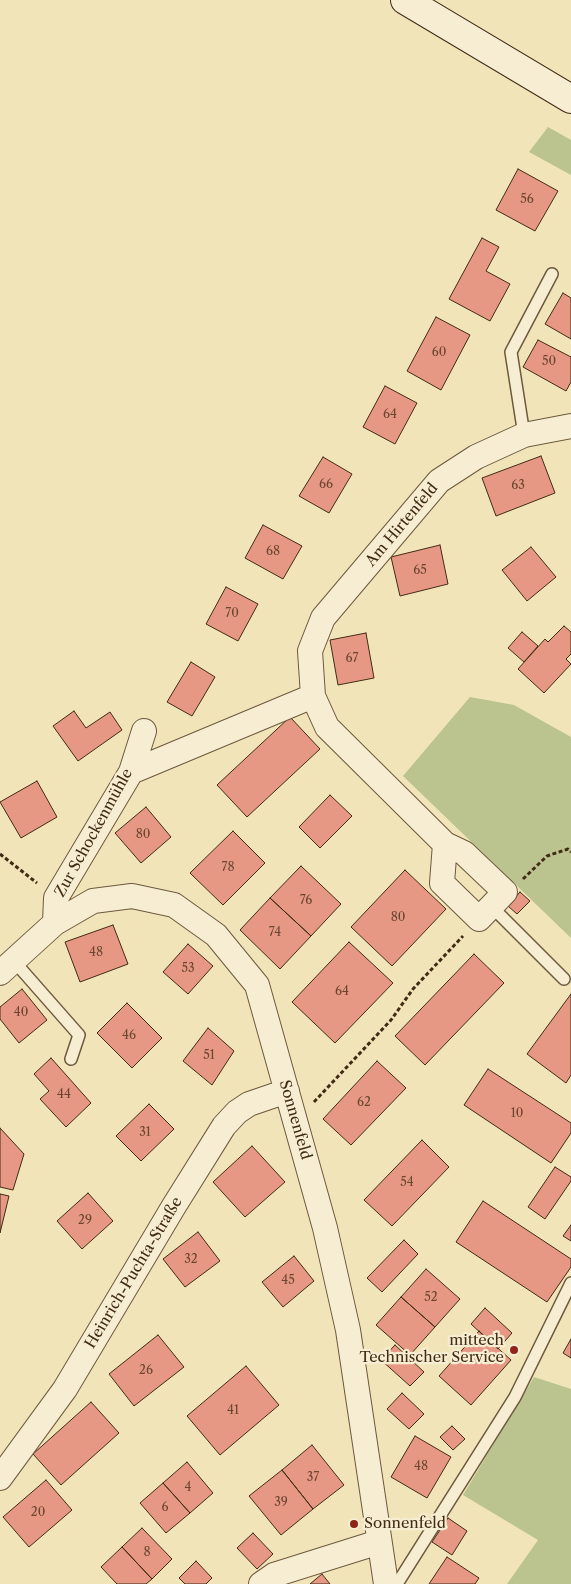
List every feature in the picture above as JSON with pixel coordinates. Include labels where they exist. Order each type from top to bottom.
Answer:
[{"type":"street","points":[[405,0],[571,99]]},
{"type":"street","name":"Am Hirtenfeld","points":[[492,906],[464,853],[445,844],[328,726],[313,696],[310,650],[323,618],[439,481],[476,457],[524,435],[571,426]]},
{"type":"street","points":[[131,772],[313,696]]},
{"type":"street","name":"Zur Schockenmühle","points":[[55,923],[56,898],[131,772],[144,731]]},
{"type":"street","points":[[445,844],[442,883],[492,906]]},
{"type":"street","name":"Sonnenfeld","points":[[55,923],[93,900],[132,896],[174,905],[216,935],[257,985],[325,1228],[348,1330],[378,1542],[386,1584]]},
{"type":"street","points":[[7,966],[55,923]]},
{"type":"street","name":"Heinrich-Puchta-Straße","points":[[0,1478],[65,1389],[224,1126],[237,1112],[249,1104],[287,1091]]},
{"type":"street","points":[[261,1584],[274,1575],[378,1542]]},
{"type":"lane","points":[[524,435],[511,352],[552,274]]},
{"type":"lane","points":[[492,906],[564,979]]},
{"type":"lane","points":[[7,966],[80,1034],[70,1059]]},
{"type":"lane","points":[[397,1584],[515,1397],[571,1283]]},
{"type":"path","points":[[295,1122],[391,1020],[413,989],[492,906],[547,856],[568,849],[571,852]]},
{"type":"path","points":[[0,854],[56,898]]},
{"type":"green space","points":[[548,127],[571,140],[571,175],[529,152]]},
{"type":"green space","points":[[470,697],[514,705],[571,737],[571,938],[403,776]]},
{"type":"green space","points":[[534,1377],[571,1389],[571,1584],[507,1584],[538,1540],[463,1495]]},
{"type":"building","points":[[518,169],[558,191],[535,231],[496,210]]},
{"type":"building","points":[[482,238],[499,247],[486,271],[510,284],[490,321],[449,299]]},
{"type":"building","points":[[563,293],[571,298],[571,339],[545,324]]},
{"type":"building","points":[[436,317],[470,335],[441,390],[407,371]]},
{"type":"building","points":[[538,340],[571,357],[571,382],[566,391],[523,367]]},
{"type":"building","points":[[385,386],[417,403],[395,444],[363,427]]},
{"type":"building","points":[[541,456],[555,493],[496,516],[482,478]]},
{"type":"building","points":[[323,457],[352,474],[329,513],[299,496]]},
{"type":"building","points":[[263,525],[302,546],[283,579],[245,558]]},
{"type":"building","points":[[440,545],[448,584],[400,596],[391,557]]},
{"type":"building","points":[[531,547],[556,577],[527,601],[502,570]]},
{"type":"building","points":[[226,587],[258,604],[238,641],[206,624]]},
{"type":"building","points":[[564,626],[571,632],[571,654],[566,659],[571,664],[544,693],[518,669],[545,639],[548,642]]},
{"type":"building","points":[[522,632],[538,646],[524,662],[508,648]]},
{"type":"building","points":[[366,633],[374,678],[338,685],[330,640]]},
{"type":"building","points":[[191,662],[215,677],[192,716],[167,702]]},
{"type":"building","points":[[74,711],[86,728],[110,712],[122,730],[78,761],[53,726]]},
{"type":"building","points":[[290,717],[320,749],[247,817],[217,785]]},
{"type":"building","points":[[37,781],[57,817],[21,838],[0,802]]},
{"type":"building","points":[[330,795],[352,816],[320,848],[299,827]]},
{"type":"building","points":[[146,807],[171,837],[141,863],[115,833]]},
{"type":"building","points":[[233,831],[265,863],[223,905],[190,873]]},
{"type":"building","points":[[301,866],[341,904],[311,936],[270,898]]},
{"type":"building","points":[[405,870],[446,909],[392,966],[351,927]]},
{"type":"building","points":[[520,892],[530,901],[517,914],[508,906]]},
{"type":"building","points":[[270,898],[311,936],[280,969],[240,930]]},
{"type":"building","points":[[113,925],[128,964],[80,982],[65,942]]},
{"type":"building","points":[[349,942],[393,983],[335,1043],[292,1002]]},
{"type":"building","points":[[188,944],[213,966],[188,994],[163,972]]},
{"type":"building","points":[[474,954],[504,983],[425,1065],[395,1036]]},
{"type":"building","points":[[22,989],[47,1020],[19,1043],[0,1019],[0,1007]]},
{"type":"building","points":[[571,994],[571,1075],[566,1083],[527,1054]]},
{"type":"building","points":[[127,1003],[162,1038],[132,1068],[97,1033]]},
{"type":"building","points":[[208,1028],[234,1051],[212,1085],[183,1061]]},
{"type":"building","points":[[51,1058],[91,1103],[66,1127],[40,1099],[49,1091],[34,1074]]},
{"type":"building","points":[[377,1061],[406,1088],[351,1145],[323,1119]]},
{"type":"building","points":[[488,1069],[571,1123],[571,1133],[551,1163],[464,1105]]},
{"type":"building","points":[[149,1104],[174,1129],[141,1161],[116,1136]]},
{"type":"building","points":[[0,1128],[24,1154],[13,1190],[0,1187]]},
{"type":"building","points":[[422,1140],[449,1167],[392,1226],[364,1200]]},
{"type":"building","points":[[252,1146],[285,1182],[245,1217],[213,1182]]},
{"type":"building","points":[[555,1167],[571,1177],[571,1181],[545,1219],[528,1207]]},
{"type":"building","points":[[88,1193],[113,1221],[82,1249],[57,1221]]},
{"type":"building","points":[[0,1194],[9,1196],[0,1233]]},
{"type":"building","points":[[483,1201],[571,1259],[571,1267],[547,1302],[456,1242]]},
{"type":"building","points":[[571,1225],[571,1241],[563,1236]]},
{"type":"building","points":[[198,1232],[220,1261],[185,1287],[163,1259]]},
{"type":"building","points":[[404,1240],[418,1254],[382,1292],[367,1278]]},
{"type":"building","points":[[294,1256],[314,1281],[283,1307],[262,1282]]},
{"type":"building","points":[[426,1269],[460,1299],[435,1327],[401,1297]]},
{"type":"building","points":[[401,1297],[435,1327],[410,1355],[376,1325]]},
{"type":"building","points":[[485,1308],[512,1333],[498,1349],[471,1324]]},
{"type":"building","points":[[479,1331],[511,1360],[471,1405],[439,1376]]},
{"type":"building","points":[[158,1335],[184,1367],[134,1406],[109,1374]]},
{"type":"building","points":[[571,1339],[571,1358],[563,1353]]},
{"type":"building","points":[[395,1345],[424,1372],[410,1386],[381,1360]]},
{"type":"building","points":[[246,1366],[279,1405],[220,1455],[187,1416]]},
{"type":"building","points":[[402,1393],[424,1414],[409,1429],[387,1409]]},
{"type":"building","points":[[91,1402],[119,1433],[61,1485],[33,1454]]},
{"type":"building","points":[[452,1426],[465,1439],[453,1450],[440,1437]]},
{"type":"building","points":[[415,1436],[451,1457],[427,1498],[391,1477]]},
{"type":"building","points":[[312,1445],[344,1485],[313,1509],[282,1470]]},
{"type":"building","points":[[187,1462],[213,1493],[190,1513],[163,1483]]},
{"type":"building","points":[[282,1470],[313,1509],[281,1535],[249,1496]]},
{"type":"building","points":[[46,1480],[72,1510],[29,1547],[3,1517]]},
{"type":"building","points":[[163,1483],[190,1513],[166,1533],[140,1503]]},
{"type":"building","points":[[448,1518],[467,1531],[452,1555],[432,1542]]},
{"type":"building","points":[[142,1528],[172,1559],[152,1579],[122,1547]]},
{"type":"building","points":[[253,1533],[273,1554],[257,1569],[237,1548]]},
{"type":"building","points":[[122,1547],[152,1579],[146,1584],[117,1584],[101,1567]]},
{"type":"building","points":[[447,1557],[479,1578],[475,1584],[429,1584]]},
{"type":"building","points":[[196,1561],[212,1578],[206,1584],[185,1584],[179,1578]]},
{"type":"building","points":[[322,1574],[330,1584],[310,1584]]},
{"type":"place","name":"mittech Technischer Service","points":[[514,1350]]},
{"type":"place","name":"Sonnenfeld","points":[[354,1524]]}]
